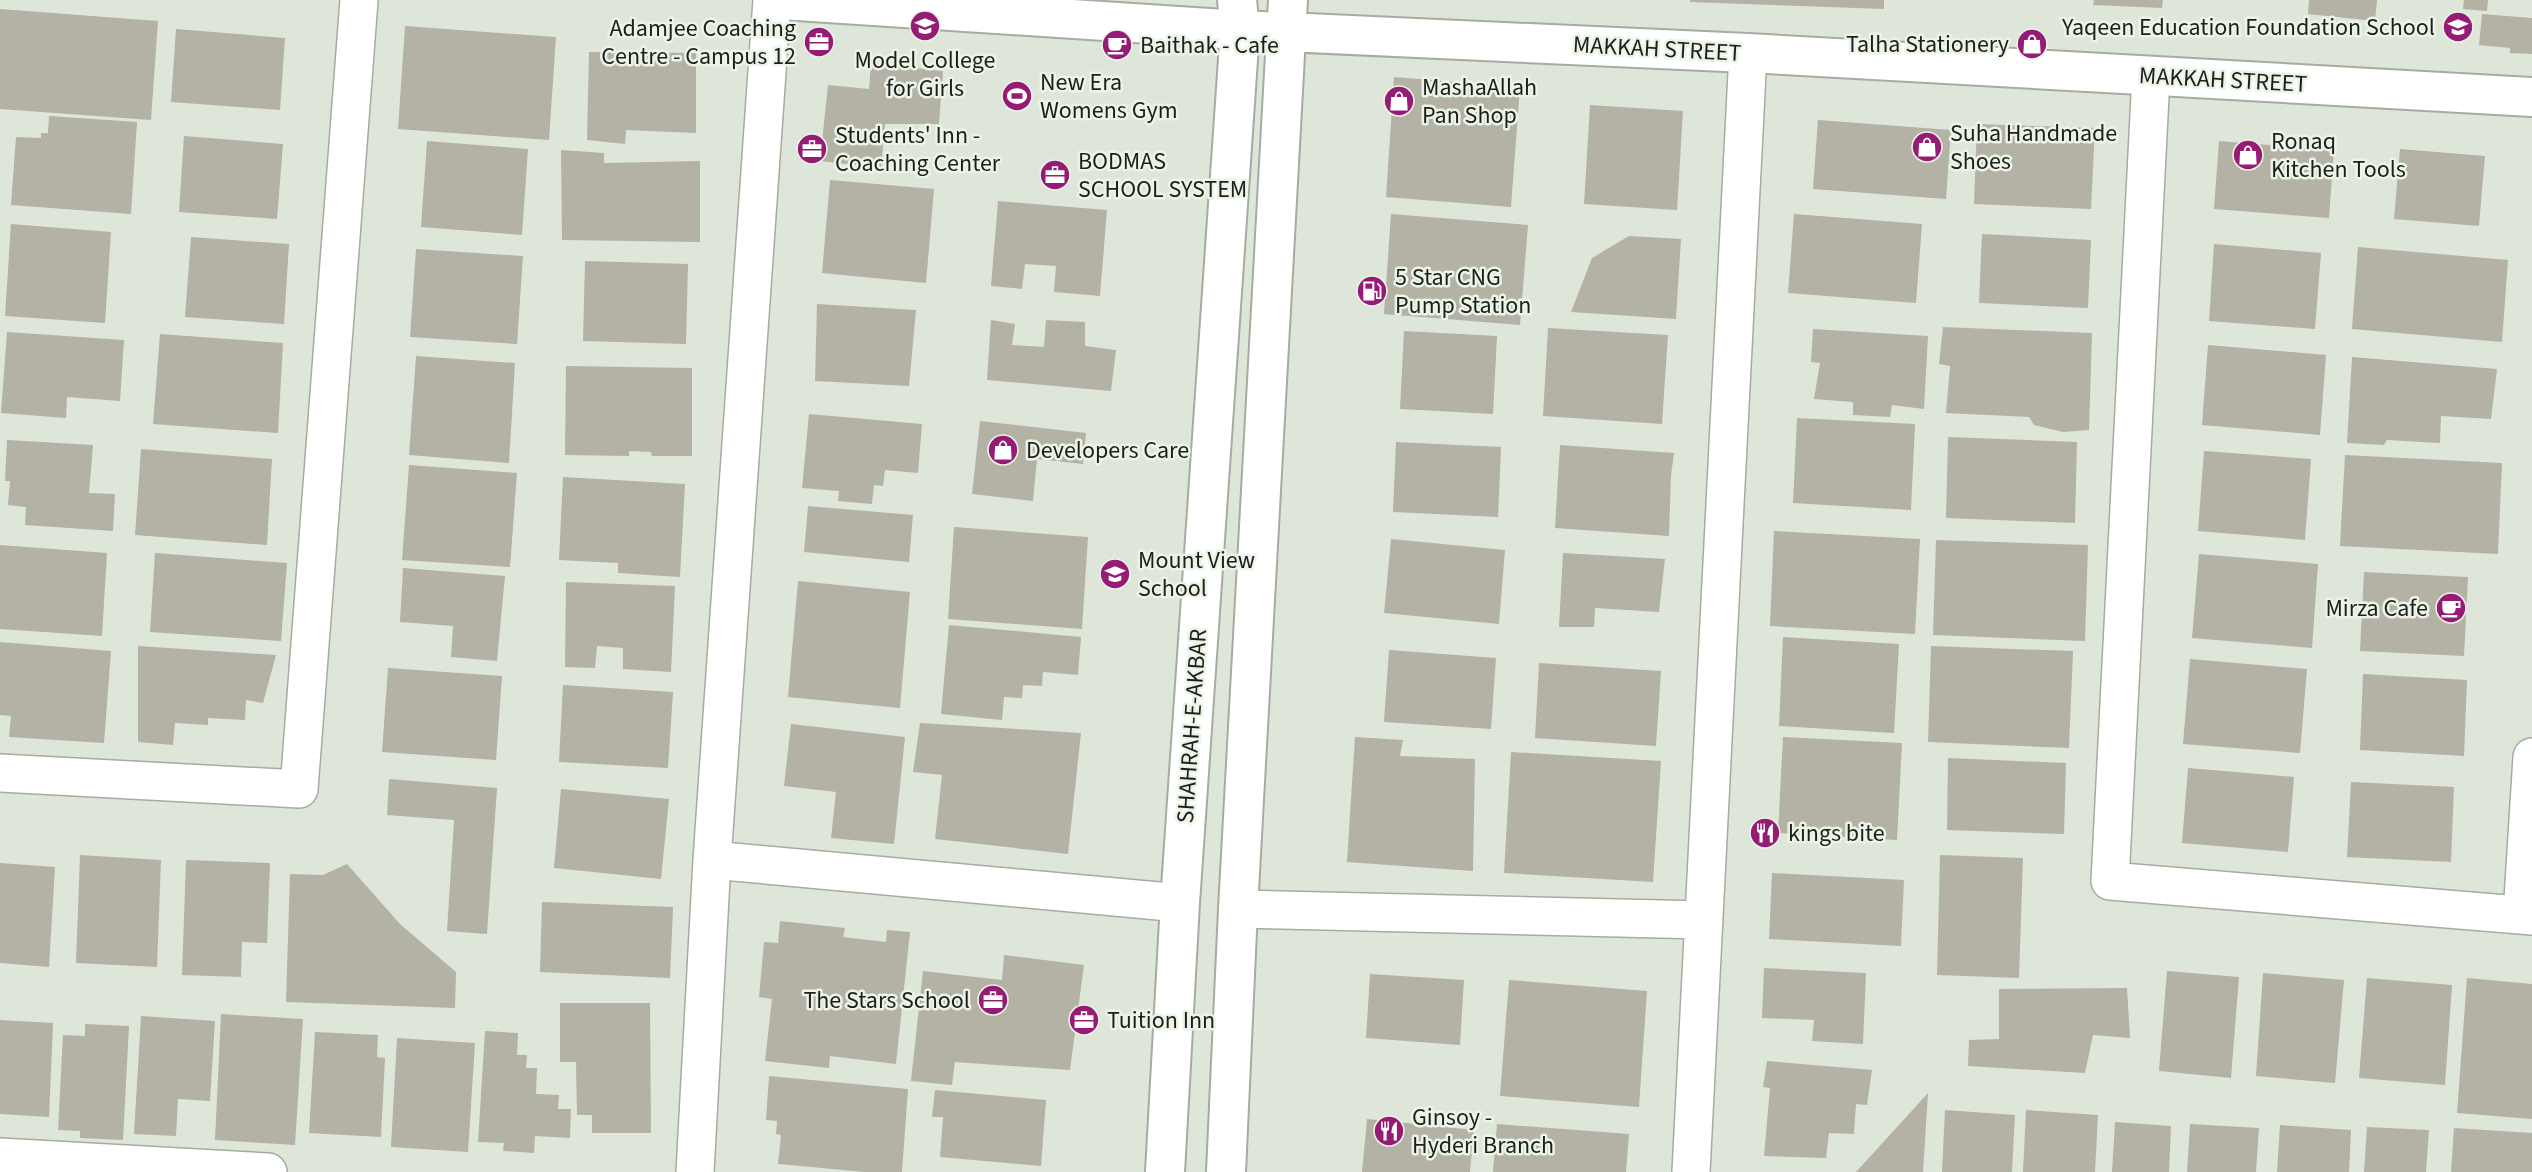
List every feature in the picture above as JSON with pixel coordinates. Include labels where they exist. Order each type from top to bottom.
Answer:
[{"type":"main road","name":"MAKKAH STREET","points":[[782,0],[1287,15],[1748,53],[2532,97]]},
{"type":"main road","name":"SHAHRAH-E-AKBAR","points":[[1165,1172],[1238,15]]},
{"type":"main road","points":[[1226,1172],[1287,15]]},
{"type":"street","points":[[0,773],[299,789],[359,0]]},
{"type":"street","points":[[695,1172],[712,860],[772,0]]},
{"type":"street","points":[[1692,1172],[1748,53]]},
{"type":"street","points":[[2151,76],[2110,881],[2527,915],[2532,757]]},
{"type":"street","points":[[712,860],[1180,903]]},
{"type":"street","points":[[1238,909],[1704,920]]},
{"type":"street","points":[[0,1157],[268,1172]]},
{"type":"building","points":[[1884,0],[1884,9],[1690,2]]},
{"type":"building","points":[[2094,0],[2163,0],[2162,8],[2093,5]]},
{"type":"building","points":[[2309,0],[2377,0],[2375,21],[2308,14]]},
{"type":"building","points":[[2464,0],[2488,0],[2487,11],[2463,9]]},
{"type":"building","points":[[0,9],[158,21],[151,120],[0,109]]},
{"type":"building","points":[[2482,14],[2532,18],[2532,54],[2510,53],[2510,48],[2479,45]]},
{"type":"building","points":[[405,26],[556,37],[549,140],[398,129]]},
{"type":"building","points":[[176,29],[285,38],[280,110],[171,102]]},
{"type":"building","points":[[589,52],[696,53],[696,133],[626,130],[625,144],[587,140]]},
{"type":"building","points":[[871,63],[943,71],[939,124],[885,124],[881,168],[820,161],[828,85],[869,89]]},
{"type":"building","points":[[1394,77],[1520,87],[1511,207],[1386,197]]},
{"type":"building","points":[[1590,105],[1683,111],[1677,210],[1584,204]]},
{"type":"building","points":[[49,116],[137,122],[131,214],[11,205],[16,137],[41,138],[41,133],[48,133]]},
{"type":"building","points":[[1818,120],[1951,130],[1946,199],[1813,189]]},
{"type":"building","points":[[1977,124],[2095,128],[2091,209],[1974,204]]},
{"type":"building","points":[[184,136],[283,144],[277,219],[179,212]]},
{"type":"building","points":[[427,141],[528,149],[522,235],[421,227]]},
{"type":"building","points":[[2219,141],[2334,150],[2329,218],[2214,209]]},
{"type":"building","points":[[2400,149],[2485,156],[2479,226],[2394,219]]},
{"type":"building","points":[[561,150],[604,153],[604,163],[700,161],[700,242],[562,240]]},
{"type":"building","points":[[830,180],[934,189],[926,283],[822,273]]},
{"type":"building","points":[[998,201],[1107,210],[1100,296],[1054,292],[1056,266],[1025,264],[1022,289],[991,286]]},
{"type":"building","points":[[1391,214],[1528,225],[1520,325],[1384,314]]},
{"type":"building","points":[[1794,214],[1922,224],[1916,303],[1788,293]]},
{"type":"building","points":[[11,224],[111,232],[105,323],[5,316]]},
{"type":"building","points":[[1982,234],[2091,240],[2088,308],[1979,303]]},
{"type":"building","points":[[1629,236],[1681,239],[1676,319],[1571,312],[1592,258]]},
{"type":"building","points":[[191,237],[289,244],[284,324],[185,317]]},
{"type":"building","points":[[2214,244],[2321,253],[2315,329],[2209,321]]},
{"type":"building","points":[[2358,247],[2508,260],[2502,342],[2352,329]]},
{"type":"building","points":[[416,249],[523,256],[517,344],[410,337]]},
{"type":"building","points":[[585,261],[688,264],[686,344],[583,341]]},
{"type":"building","points":[[817,304],[916,310],[909,386],[815,381]]},
{"type":"building","points":[[991,320],[1015,324],[1012,345],[1044,347],[1046,320],[1085,322],[1085,346],[1116,350],[1111,391],[987,380]]},
{"type":"building","points":[[1943,327],[2092,333],[2089,430],[2063,432],[2034,425],[2029,417],[1946,413],[1950,366],[1939,364]]},
{"type":"building","points":[[1548,328],[1668,335],[1662,424],[1543,416]]},
{"type":"building","points":[[1813,329],[1928,336],[1924,409],[1892,405],[1890,417],[1853,415],[1853,402],[1814,399],[1820,363],[1811,362]]},
{"type":"building","points":[[1404,331],[1497,336],[1493,414],[1400,409]]},
{"type":"building","points":[[7,332],[124,340],[120,401],[67,397],[66,418],[1,413]]},
{"type":"building","points":[[160,334],[283,343],[278,433],[153,424]]},
{"type":"building","points":[[2208,345],[2326,355],[2320,435],[2202,425]]},
{"type":"building","points":[[416,356],[515,363],[509,463],[409,455]]},
{"type":"building","points":[[2352,357],[2497,369],[2491,419],[2441,416],[2440,443],[2387,440],[2384,445],[2347,443]]},
{"type":"building","points":[[566,366],[692,368],[692,456],[652,456],[651,452],[629,451],[629,456],[565,455]]},
{"type":"building","points":[[809,414],[922,424],[918,473],[885,470],[883,486],[874,485],[872,504],[838,501],[839,491],[802,488]]},
{"type":"building","points":[[1797,418],[1915,424],[1911,510],[1793,503]]},
{"type":"building","points":[[980,421],[1086,433],[1083,464],[1037,459],[1033,501],[972,494]]},
{"type":"building","points":[[1948,437],[2077,442],[2075,523],[1946,518]]},
{"type":"building","points":[[7,440],[93,445],[89,493],[115,494],[113,531],[25,525],[26,507],[8,505],[10,481],[5,481]]},
{"type":"building","points":[[1396,442],[1501,447],[1498,517],[1393,512]]},
{"type":"building","points":[[1560,445],[1674,453],[1669,536],[1555,528]]},
{"type":"building","points":[[141,449],[272,459],[267,545],[135,535]]},
{"type":"building","points":[[2204,451],[2311,459],[2305,540],[2198,531]]},
{"type":"building","points":[[2345,455],[2502,463],[2498,554],[2340,546]]},
{"type":"building","points":[[409,465],[517,473],[510,567],[402,560]]},
{"type":"building","points":[[563,477],[685,484],[680,577],[618,573],[618,563],[559,560]]},
{"type":"building","points":[[808,506],[913,515],[909,562],[804,552]]},
{"type":"building","points":[[954,527],[1088,537],[1082,629],[948,619]]},
{"type":"building","points":[[1774,531],[1920,539],[1915,634],[1770,626]]},
{"type":"building","points":[[1391,539],[1505,550],[1499,624],[1384,613]]},
{"type":"building","points":[[1936,540],[2088,545],[2085,641],[1933,635]]},
{"type":"building","points":[[0,545],[107,553],[102,636],[0,629]]},
{"type":"building","points":[[155,553],[287,563],[281,641],[150,632]]},
{"type":"building","points":[[1563,553],[1665,559],[1659,612],[1595,608],[1594,627],[1559,627]]},
{"type":"building","points":[[2199,554],[2318,564],[2312,648],[2192,638]]},
{"type":"building","points":[[403,568],[505,576],[497,661],[451,657],[453,626],[400,622]]},
{"type":"building","points":[[2364,572],[2468,577],[2464,656],[2360,651]]},
{"type":"building","points":[[798,581],[910,592],[900,708],[788,697]]},
{"type":"building","points":[[566,582],[675,586],[671,672],[623,669],[623,648],[597,646],[595,668],[565,667]]},
{"type":"building","points":[[949,625],[1081,637],[1078,675],[1043,672],[1042,686],[1023,685],[1022,698],[1004,697],[1002,720],[941,714]]},
{"type":"building","points":[[1783,637],[1899,644],[1894,733],[1779,726]]},
{"type":"building","points":[[0,642],[111,651],[104,743],[9,737],[11,716],[0,715]]},
{"type":"building","points":[[138,646],[276,655],[263,703],[246,700],[245,720],[208,718],[208,725],[175,723],[173,745],[138,742]]},
{"type":"building","points":[[1931,646],[2073,651],[2069,748],[1928,742]]},
{"type":"building","points":[[1389,650],[1496,658],[1491,729],[1384,722]]},
{"type":"building","points":[[2190,659],[2307,669],[2300,753],[2183,744]]},
{"type":"building","points":[[1539,663],[1661,671],[1656,746],[1535,738]]},
{"type":"building","points":[[388,668],[502,676],[496,760],[382,752]]},
{"type":"building","points":[[2363,674],[2467,680],[2464,756],[2360,750]]},
{"type":"building","points":[[563,685],[673,692],[668,768],[559,762]]},
{"type":"building","points":[[920,723],[1081,733],[1068,854],[935,839],[942,775],[913,772]]},
{"type":"building","points":[[791,724],[905,737],[894,844],[831,838],[836,792],[784,786]]},
{"type":"building","points":[[1355,737],[1403,740],[1400,756],[1475,759],[1473,871],[1347,862]]},
{"type":"building","points":[[1783,737],[1902,743],[1897,840],[1778,833]]},
{"type":"building","points":[[1511,752],[1661,761],[1653,882],[1504,873]]},
{"type":"building","points":[[1948,758],[2066,763],[2064,834],[1947,830]]},
{"type":"building","points":[[2188,768],[2294,777],[2288,852],[2182,843]]},
{"type":"building","points":[[389,779],[497,788],[487,934],[447,931],[454,820],[387,815]]},
{"type":"building","points":[[2351,782],[2454,787],[2451,862],[2347,857]]},
{"type":"building","points":[[561,789],[669,799],[661,879],[554,868]]},
{"type":"building","points":[[80,855],[161,860],[157,967],[76,963]]},
{"type":"building","points":[[1940,855],[2023,858],[2019,978],[1937,975]]},
{"type":"building","points":[[186,860],[270,863],[267,943],[242,942],[241,977],[182,975]]},
{"type":"building","points":[[0,863],[55,867],[49,967],[0,963]]},
{"type":"building","points":[[347,864],[400,924],[456,972],[455,1008],[286,1002],[290,874],[323,875]]},
{"type":"building","points":[[1772,873],[1904,880],[1901,946],[1769,939]]},
{"type":"building","points":[[542,902],[673,907],[670,978],[540,972]]},
{"type":"building","points":[[780,921],[845,928],[843,937],[886,942],[887,930],[910,932],[896,1064],[830,1056],[829,1068],[765,1061],[772,999],[759,997],[764,942],[778,943]]},
{"type":"building","points":[[1004,955],[1084,965],[1070,1070],[955,1062],[952,1085],[911,1081],[923,971],[1002,980]]},
{"type":"building","points":[[1764,968],[1866,973],[1863,1044],[1812,1041],[1814,1020],[1762,1018]]},
{"type":"building","points":[[2167,971],[2239,977],[2231,1078],[2159,1071]]},
{"type":"building","points":[[2263,973],[2344,980],[2335,1083],[2256,1076]]},
{"type":"building","points":[[1370,974],[1464,980],[1460,1045],[1366,1038]]},
{"type":"building","points":[[2367,978],[2452,985],[2445,1085],[2359,1078]]},
{"type":"building","points":[[2467,978],[2532,984],[2532,1119],[2457,1113]]},
{"type":"building","points":[[1509,980],[1647,991],[1639,1107],[1500,1096]]},
{"type":"building","points":[[2127,988],[2130,1038],[2093,1035],[2085,1073],[1968,1066],[1969,1040],[1999,1039],[1999,989]]},
{"type":"building","points":[[560,1003],[650,1003],[651,1133],[592,1133],[592,1115],[577,1115],[576,1062],[560,1062]]},
{"type":"building","points":[[221,1014],[303,1019],[295,1145],[215,1140]]},
{"type":"building","points":[[141,1016],[215,1021],[210,1101],[178,1099],[176,1136],[134,1134]]},
{"type":"building","points":[[0,1020],[53,1023],[49,1117],[0,1114]]},
{"type":"building","points":[[85,1024],[129,1026],[123,1140],[80,1138],[80,1131],[58,1130],[63,1035],[85,1036]]},
{"type":"building","points":[[485,1031],[518,1033],[517,1055],[527,1055],[526,1068],[537,1068],[536,1094],[559,1095],[558,1109],[571,1109],[570,1138],[535,1136],[534,1153],[503,1151],[504,1143],[478,1142]]},
{"type":"building","points":[[315,1032],[378,1035],[377,1057],[385,1058],[381,1137],[309,1133]]},
{"type":"building","points":[[397,1038],[475,1043],[468,1152],[391,1147]]},
{"type":"building","points":[[1767,1061],[1872,1070],[1867,1105],[1856,1104],[1854,1134],[1829,1133],[1826,1158],[1764,1156],[1770,1088],[1763,1087]]},
{"type":"building","points":[[769,1076],[908,1089],[902,1172],[865,1172],[778,1164],[781,1135],[776,1134],[777,1121],[766,1120]]},
{"type":"building","points":[[935,1090],[1046,1100],[1041,1166],[940,1157],[943,1117],[932,1117]]},
{"type":"building","points":[[1928,1093],[1923,1172],[1856,1172]]},
{"type":"building","points":[[1945,1110],[2015,1115],[2012,1172],[1942,1172]]},
{"type":"building","points":[[2026,1110],[2098,1115],[2095,1172],[2023,1172]]},
{"type":"building","points":[[1367,1119],[1474,1130],[1470,1172],[1362,1172]]},
{"type":"building","points":[[2115,1122],[2171,1126],[2169,1172],[2112,1172]]},
{"type":"building","points":[[1497,1124],[1629,1134],[1626,1172],[1493,1172]]},
{"type":"building","points":[[2190,1124],[2259,1128],[2256,1172],[2187,1172]]},
{"type":"building","points":[[2280,1125],[2351,1130],[2349,1172],[2277,1172]]},
{"type":"building","points":[[2367,1127],[2429,1130],[2426,1172],[2364,1172]]},
{"type":"building","points":[[2454,1128],[2532,1133],[2532,1172],[2451,1172]]},
{"type":"place","name":"Model College for Girls","points":[[925,26]]},
{"type":"place","name":"Yaqeen Education Foundation School","points":[[2458,27]]},
{"type":"place","name":"Adamjee Coaching Centre - Campus 12","points":[[819,42]]},
{"type":"place","name":"Talha Stationery","points":[[2032,44]]},
{"type":"place","name":"Baithak - Cafe","points":[[1117,45]]},
{"type":"place","name":"New Era Womens Gym","points":[[1017,96]]},
{"type":"place","name":"MashaAllah Pan Shop","points":[[1399,101]]},
{"type":"place","name":"Suha Handmade Shoes","points":[[1927,147]]},
{"type":"place","name":"Students' Inn - Coaching Center","points":[[812,149]]},
{"type":"place","name":"Ronaq Kitchen Tools","points":[[2248,155]]},
{"type":"place","name":"BODMAS SCHOOL SYSTEM","points":[[1055,175]]},
{"type":"place","name":"5 Star CNG Pump Station","points":[[1372,291]]},
{"type":"place","name":"Developers Care","points":[[1003,450]]},
{"type":"place","name":"Mount View School","points":[[1115,574]]},
{"type":"place","name":"Mirza Cafe","points":[[2451,608]]},
{"type":"place","name":"kings bite","points":[[1765,833]]},
{"type":"place","name":"The Stars School","points":[[993,1000]]},
{"type":"place","name":"Tuition Inn","points":[[1084,1020]]},
{"type":"place","name":"Ginsoy - Hyderi Branch","points":[[1389,1131]]}]
